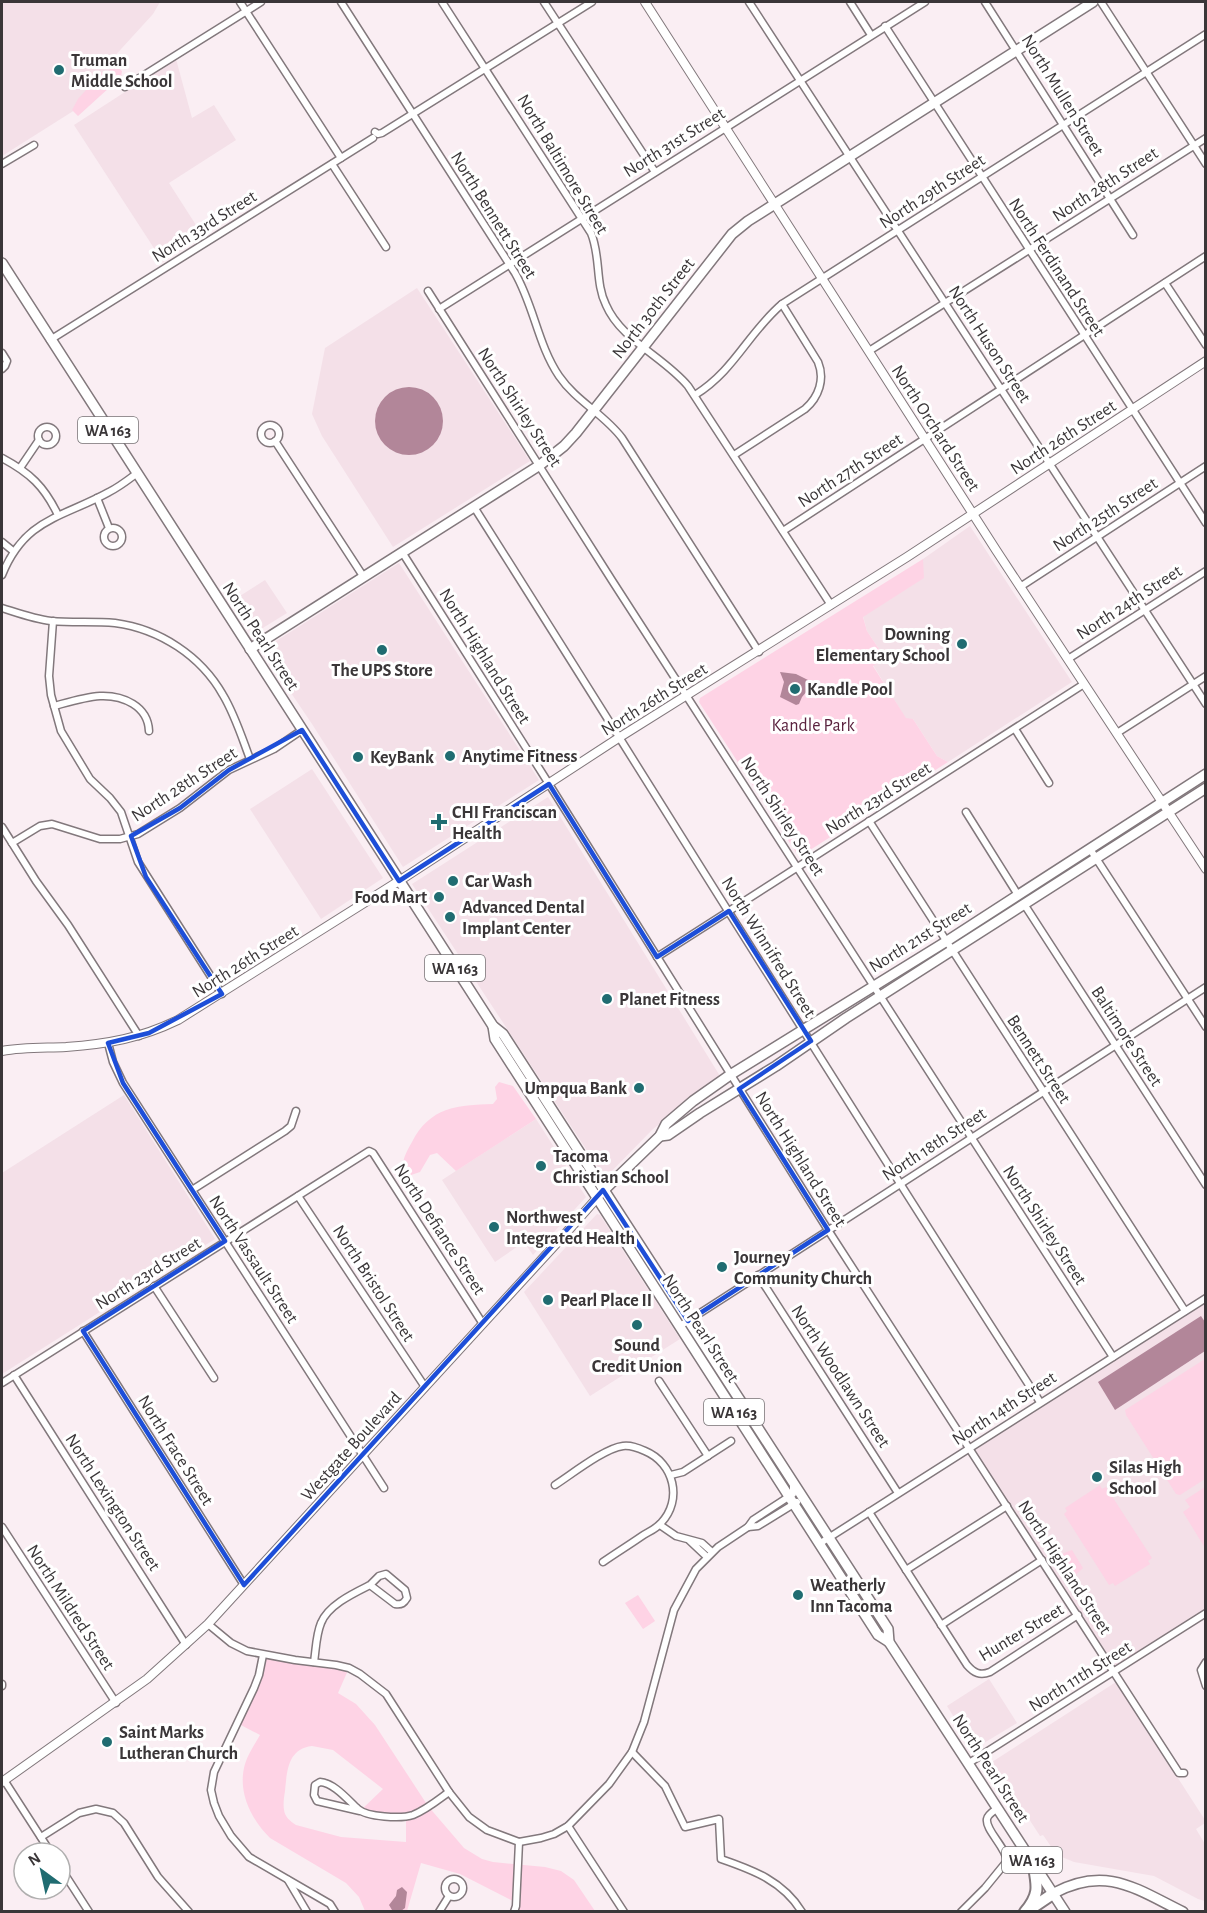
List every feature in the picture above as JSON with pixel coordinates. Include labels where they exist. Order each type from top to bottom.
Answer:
[{"type":"highway","points":[[1025,1911],[1037,1891],[1033,1862]]},
{"type":"highway","points":[[1025,1911],[1054,1893]]},
{"type":"main road","name":"North 30th Street","points":[[250,649],[540,465],[569,441],[732,234],[774,204],[1094,2]]},
{"type":"main road","name":"North Pearl Street","points":[[2,263],[493,1026],[503,1034],[600,1194],[684,1323],[791,1479],[888,1629],[889,1642]]},
{"type":"main road","name":"North 21st Street","points":[[600,1194],[660,1136],[666,1124],[693,1101],[730,1075],[946,941],[1206,774]]},
{"type":"main road","name":"North 21st Street","points":[[660,1136],[668,1135],[880,996],[1206,788]]},
{"type":"main road","name":"North Pearl Street","points":[[684,1323],[791,1501],[878,1635],[889,1642],[1065,1911]]},
{"type":"main road","points":[[1054,1893],[1077,1882],[1096,1879],[1120,1882],[1183,1911]]},
{"type":"street","points":[[240,2],[341,158]]},
{"type":"street","points":[[125,87],[261,2]]},
{"type":"street","name":"North Bennett Street","points":[[340,2],[510,264],[523,288],[552,365],[566,385],[609,423],[622,438],[759,652]]},
{"type":"street","name":"North Baltimore Street","points":[[442,2],[582,218],[595,243],[602,295],[608,310],[620,327],[680,376],[695,395],[831,605]]},
{"type":"street","points":[[544,2],[655,172]]},
{"type":"street","name":"North 33rd Street","points":[[50,340],[333,164],[374,135],[382,133],[592,2]]},
{"type":"street","name":"North Orchard Street","points":[[645,2],[1020,587],[1206,869]]},
{"type":"street","name":"North Huson Street","points":[[748,2],[1206,704]]},
{"type":"street","points":[[850,2],[871,35]]},
{"type":"street","name":"North 31st Street","points":[[439,309],[925,2]]},
{"type":"street","name":"North Mullen Street","points":[[985,2],[1134,235]]},
{"type":"street","points":[[1101,2],[1206,164]]},
{"type":"street","name":"North Ferdinand Street","points":[[885,26],[1206,523]]},
{"type":"street","name":"North 29th Street","points":[[695,395],[720,377],[782,304],[1206,34]]},
{"type":"street","name":"North 28th Street","points":[[868,351],[946,304],[1206,138]]},
{"type":"street","points":[[2,164],[34,145]]},
{"type":"street","points":[[333,164],[386,247]]},
{"type":"street","name":"North 27th Street","points":[[783,531],[1206,256]]},
{"type":"street","points":[[1165,283],[1206,345]]},
{"type":"street","name":"North Shirley Street","points":[[428,291],[1113,1357]]},
{"type":"street","points":[[734,455],[805,409],[813,401],[820,387],[821,369],[818,362],[782,304]]},
{"type":"street","points":[[2,353],[7,361],[2,369]]},
{"type":"street","name":"North 26th Street","points":[[2,1051],[108,1043],[139,1036],[178,1020],[399,881],[620,737],[759,652],[1206,361]]},
{"type":"street","points":[[20,468],[39,440]]},
{"type":"street","points":[[275,441],[363,576]]},
{"type":"street","points":[[2,458],[20,468],[38,483],[58,515]]},
{"type":"street","name":"North 25th Street","points":[[1020,587],[1206,466]]},
{"type":"street","points":[[2,575],[13,551],[26,535],[40,524],[97,498],[136,474]]},
{"type":"street","points":[[97,498],[109,528]]},
{"type":"street","name":"North Winnifred Street","points":[[474,507],[899,1184],[1040,1402]]},
{"type":"street","points":[[2,542],[13,551]]},
{"type":"street","name":"North Highland Street","points":[[402,552],[828,1230],[1179,1773],[1184,1773]]},
{"type":"street","name":"North 24th Street","points":[[1068,659],[1206,571]]},
{"type":"street","points":[[2,608],[30,617],[53,621],[127,625],[150,632],[173,643],[207,673],[224,696],[250,759]]},
{"type":"street","points":[[53,621],[49,664],[50,686],[61,731],[90,779],[121,812],[138,862],[146,877],[222,994]]},
{"type":"street","points":[[1117,733],[1206,676]]},
{"type":"street","name":"North 23rd Street","points":[[657,957],[1084,684]]},
{"type":"street","points":[[54,706],[92,697],[118,699],[142,711],[148,720],[149,731]]},
{"type":"street","points":[[1015,729],[1049,783]]},
{"type":"street","name":"North 28th Street","points":[[12,843],[40,826],[52,824],[100,839],[120,839],[131,836],[160,822],[223,774],[273,749],[302,730]]},
{"type":"street","points":[[966,812],[1018,895]]},
{"type":"street","name":"Bennett Street","points":[[869,821],[1185,1311]]},
{"type":"street","points":[[2,827],[139,1036]]},
{"type":"street","points":[[1090,849],[1206,1027]]},
{"type":"street","name":"Baltimore Street","points":[[1024,904],[1206,1185]]},
{"type":"street","name":"North 18th Street","points":[[684,1323],[1206,987]]},
{"type":"street","name":"North Vassault Street","points":[[108,1043],[113,1062],[123,1083],[384,1488]]},
{"type":"street","points":[[192,1190],[285,1131],[291,1126],[296,1111]]},
{"type":"street","name":"North 23rd Street","points":[[2,1383],[367,1151],[371,1151]]},
{"type":"street","name":"North Defiance Street","points":[[371,1151],[483,1324]]},
{"type":"street","name":"Westgate Boulevard","points":[[3,1781],[116,1703],[147,1679],[208,1624],[600,1194]]},
{"type":"street","name":"North Bristol Street","points":[[298,1196],[425,1387]]},
{"type":"street","name":"North Woodlawn Street","points":[[758,1275],[898,1493]]},
{"type":"street","points":[[154,1286],[214,1378]]},
{"type":"street","name":"North 14th Street","points":[[819,1544],[1206,1298]]},
{"type":"street","name":"North Frace Street","points":[[83,1331],[244,1585]]},
{"type":"street","name":"North Lexington Street","points":[[14,1375],[186,1645]]},
{"type":"street","points":[[659,1381],[708,1456]]},
{"type":"street","points":[[671,1475],[683,1472],[731,1441]]},
{"type":"street","points":[[555,1485],[612,1449],[626,1446],[657,1456],[671,1475],[674,1495],[660,1525],[603,1562]]},
{"type":"street","points":[[791,1479],[794,1492],[791,1501]]},
{"type":"street","points":[[208,1624],[231,1643],[247,1651],[349,1668],[380,1689],[394,1706],[449,1792],[476,1824],[519,1842],[542,1838],[568,1826],[609,1784],[632,1752],[644,1722],[674,1610],[692,1576],[710,1555],[748,1527],[753,1520],[791,1501],[802,1502],[813,1513]]},
{"type":"street","points":[[906,1570],[1007,1506]]},
{"type":"street","points":[[869,1512],[941,1625],[1042,1560]]},
{"type":"street","points":[[660,1525],[710,1555]]},
{"type":"street","name":"North Mildred Street","points":[[2,1527],[116,1703]]},
{"type":"street","points":[[314,1662],[319,1629],[324,1617],[334,1607],[370,1585],[379,1576],[386,1574],[405,1590],[407,1598],[400,1605],[395,1604],[370,1585]]},
{"type":"street","name":"North 11th Street","points":[[969,1763],[1206,1613]]},
{"type":"street","name":"Hunter Street","points":[[941,1625],[968,1665],[978,1674],[985,1674],[1078,1615]]},
{"type":"street","points":[[263,1655],[254,1688],[214,1772],[212,1790],[219,1816],[244,1852],[255,1861],[330,1904],[335,1911]]},
{"type":"street","points":[[1206,1662],[1201,1670],[1206,1686]]},
{"type":"street","points":[[632,1752],[665,1786],[685,1827],[719,1819],[721,1859],[745,1866],[769,1878],[790,1895],[802,1911]]},
{"type":"street","points":[[3,1781],[44,1841]]},
{"type":"street","points":[[360,1811],[328,1784],[320,1782],[315,1785],[316,1800],[360,1811],[380,1816],[411,1816],[449,1792]]},
{"type":"street","points":[[961,1911],[985,1888],[1007,1861],[1005,1853],[987,1822],[989,1815],[998,1808]]},
{"type":"street","points":[[41,1837],[80,1813],[96,1809],[113,1813],[124,1823],[158,1877],[189,1911]]},
{"type":"street","points":[[568,1826],[624,1911]]},
{"type":"street","points":[[514,1911],[519,1842]]},
{"type":"street","points":[[287,1880],[308,1911]]},
{"type":"street","points":[[72,1885],[89,1911]]},
{"type":"street","points":[[439,1911],[449,1896]]},
{"type":"highlighted area","points":[[302,730],[399,881],[549,784],[657,957],[729,911],[811,1041],[739,1089],[828,1230],[688,1321],[603,1190],[244,1585],[83,1331],[225,1241],[123,1083],[108,1043],[149,1033],[222,994],[146,877],[131,836],[180,808],[229,770]]},
{"type":"shaded area","name":"Truman Middle School","points":[[2,2],[160,2],[153,14],[111,60],[124,79],[2,156]]},
{"type":"shaded area","points":[[176,59],[192,118],[214,105],[236,140],[169,183],[203,236],[163,262],[74,125]]},
{"type":"shaded area","points":[[417,288],[530,461],[393,547],[322,436],[312,414],[325,348]]},
{"type":"shaded area","points":[[409,387],[422,390],[433,397],[440,408],[443,421],[440,434],[433,445],[422,452],[409,455],[396,452],[385,445],[378,434],[375,421],[378,408],[385,397],[396,390]]},
{"type":"shaded area","name":"Downing Elementary School","points":[[970,526],[1072,682],[948,762],[937,756],[913,719],[906,719],[873,665],[885,658],[867,631],[863,616],[923,578],[923,559]]},
{"type":"shaded area","points":[[399,563],[539,780],[403,867],[262,650]]},
{"type":"shaded area","points":[[265,580],[287,613],[253,634],[232,601]]},
{"type":"shaded area","name":"Kandle Pool","points":[[780,672],[796,674],[810,681],[807,686],[808,690],[799,704],[796,705],[780,697],[784,682]]},
{"type":"shaded area","points":[[312,769],[383,878],[321,919],[250,809]]},
{"type":"shaded area","points":[[548,797],[720,1076],[653,1129],[605,1178],[412,884]]},
{"type":"shaded area","points":[[124,1095],[215,1239],[2,1374],[2,1173]]},
{"type":"shaded area","points":[[536,1119],[586,1197],[533,1255],[524,1242],[495,1262],[442,1180]]},
{"type":"shaded area","points":[[597,1214],[600,1215],[680,1339],[590,1396],[524,1292]]},
{"type":"shaded area","name":"Silas High School","points":[[1205,1298],[1205,1613],[1114,1672],[969,1448]]},
{"type":"shaded area","points":[[1201,1316],[1205,1322],[1205,1351],[1115,1410],[1098,1382]]},
{"type":"shaded area","points":[[989,1679],[1017,1723],[974,1749],[947,1706]]},
{"type":"shaded area","points":[[1116,1682],[1205,1820],[1205,1823],[1196,1829],[1205,1844],[1205,1901],[1154,1876],[1074,1862],[1057,1855],[1043,1835],[1040,1836],[992,1762]]},
{"type":"shaded area","points":[[402,1887],[407,1892],[405,1908],[401,1911],[392,1910],[389,1905],[396,1896],[397,1890]]},
{"type":"green space","points":[[114,65],[122,71],[121,77],[78,116],[72,110],[78,99],[102,72],[105,75]]},
{"type":"green space","name":"Kandle Park","points":[[923,559],[924,578],[863,617],[867,631],[885,658],[873,666],[906,718],[913,719],[937,756],[948,762],[799,857],[699,702],[700,698]]},
{"type":"green space","points":[[499,1082],[513,1086],[536,1119],[456,1171],[437,1153],[430,1155],[420,1172],[411,1175],[403,1169],[408,1149],[427,1121],[456,1107],[493,1104],[497,1099],[495,1087]]},
{"type":"green space","points":[[1205,1359],[1205,1479],[1180,1495],[1176,1494],[1125,1410]]},
{"type":"green space","points":[[1100,1485],[1102,1489],[1106,1487],[1152,1558],[1148,1561],[1150,1564],[1115,1586],[1113,1583],[1109,1585],[1064,1514],[1067,1511],[1065,1508]]},
{"type":"green space","points":[[1205,1487],[1205,1548],[1183,1512],[1190,1507],[1185,1500]]},
{"type":"green space","points":[[1072,1550],[1083,1568],[1067,1583],[1051,1558]]},
{"type":"green space","points":[[638,1595],[655,1621],[643,1629],[625,1603]]},
{"type":"green space","points":[[263,1655],[349,1668],[338,1693],[356,1704],[375,1725],[428,1806],[464,1848],[482,1859],[493,1862],[545,1867],[561,1871],[574,1880],[595,1911],[516,1911],[517,1903],[460,1874],[421,1863],[407,1911],[365,1911],[359,1897],[346,1883],[270,1838],[263,1831],[247,1804],[243,1774],[248,1757],[260,1735],[237,1723],[254,1688]],"holes":[[[312,1746],[333,1750],[383,1789],[360,1811],[406,1818],[406,1842],[341,1837],[296,1825],[288,1819],[284,1801],[288,1768],[293,1756],[298,1751]]]},
{"type":"place","name":"Truman Middle School","points":[[59,70]]},
{"type":"place","name":"Downing Elementary School","points":[[962,644]]},
{"type":"place","name":"The UPS Store","points":[[382,650]]},
{"type":"place","name":"Kandle Pool","points":[[795,689]]},
{"type":"place","name":"Anytime Fitness","points":[[450,756]]},
{"type":"place","name":"KeyBank","points":[[358,757]]},
{"type":"place","name":"CHI Franciscan Health","points":[[439,822]]},
{"type":"place","name":"Car Wash","points":[[453,881]]},
{"type":"place","name":"Food Mart","points":[[439,897]]},
{"type":"place","name":"Advanced Dental Implant Center","points":[[450,917]]},
{"type":"place","name":"Planet Fitness","points":[[607,999]]},
{"type":"place","name":"Umpqua Bank","points":[[639,1088]]},
{"type":"place","name":"Tacoma Christian School","points":[[541,1166]]},
{"type":"place","name":"Northwest Integrated Health","points":[[494,1227]]},
{"type":"place","name":"Journey Community Church","points":[[722,1267]]},
{"type":"place","name":"Pearl Place II","points":[[548,1300]]},
{"type":"place","name":"Sound Credit Union","points":[[637,1325]]},
{"type":"place","name":"Silas High School","points":[[1097,1477]]},
{"type":"place","name":"Weatherly Inn Tacoma","points":[[798,1595]]},
{"type":"place","name":"Saint Marks Lutheran Church","points":[[107,1742]]}]
